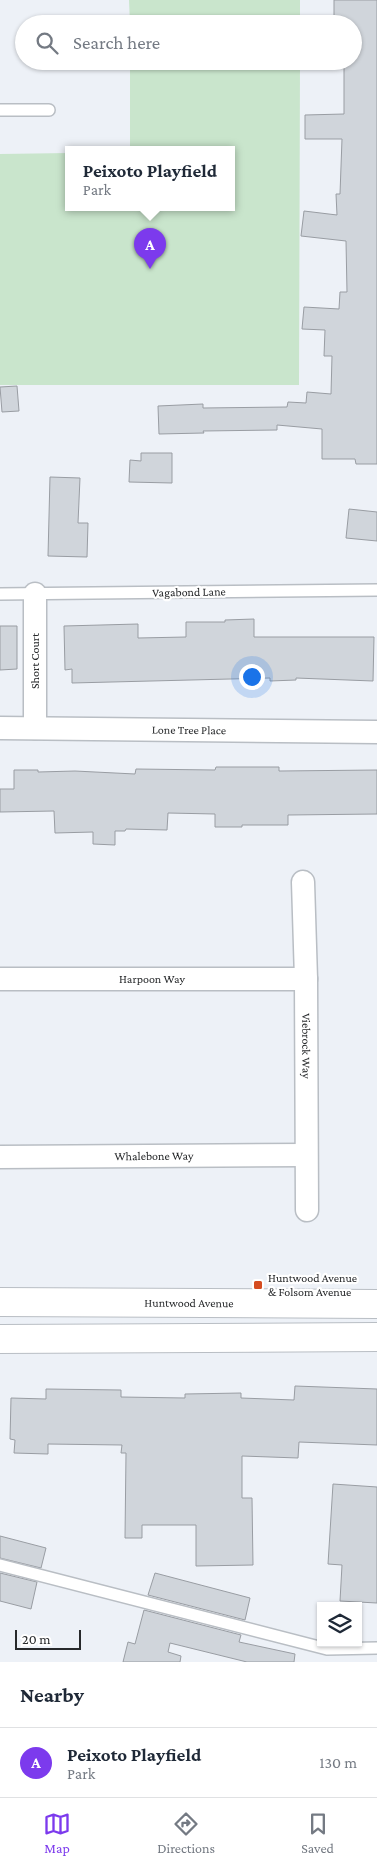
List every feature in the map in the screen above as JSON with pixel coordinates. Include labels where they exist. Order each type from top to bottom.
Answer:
[{"type":"street","name":"Short Court","points":[[35,594],[35,728]]},
{"type":"street","name":"Lone Tree Place","points":[[0,728],[377,732]]},
{"type":"street","name":"Viebrock Way","points":[[303,882],[306,980],[307,1210]]},
{"type":"street","name":"Harpoon Way","points":[[0,979],[306,980]]},
{"type":"street","name":"Whalebone Way","points":[[0,1157],[306,1155]]},
{"type":"street","name":"Huntwood Avenue","points":[[0,1302],[377,1304]]},
{"type":"street","points":[[0,1339],[377,1337]]},
{"type":"lane","points":[[0,110],[49,110]]},
{"type":"lane","name":"Vagabond Lane","points":[[0,594],[377,590]]},
{"type":"lane","points":[[0,1565],[327,1649],[377,1648]]},
{"type":"green space","points":[[129,0],[300,0],[300,15],[130,15]]},
{"type":"green space","points":[[130,70],[300,70],[299,385],[0,385],[0,154],[65,153],[65,211],[235,211],[235,146],[130,146]]},
{"type":"building","points":[[334,0],[377,0],[377,464],[356,464],[355,459],[322,459],[322,429],[277,425],[277,430],[203,431],[204,433],[159,434],[158,406],[203,404],[203,408],[287,407],[288,402],[306,403],[307,392],[331,394],[332,356],[324,356],[325,330],[302,329],[304,307],[339,309],[340,292],[347,292],[346,241],[301,236],[304,211],[337,215],[336,194],[340,194],[342,139],[305,139],[305,115],[344,114],[344,70],[362,70],[362,15],[334,15]]},
{"type":"building","points":[[17,386],[19,411],[2,412],[0,387]]},
{"type":"building","points":[[141,453],[172,453],[172,483],[129,482],[130,460],[141,461]]},
{"type":"building","points":[[50,477],[80,478],[78,523],[88,523],[87,557],[48,556]]},
{"type":"building","points":[[349,509],[377,512],[377,541],[346,538]]},
{"type":"building","points":[[254,619],[254,637],[374,637],[373,681],[296,678],[296,680],[270,681],[270,678],[72,683],[72,669],[65,670],[64,626],[138,624],[138,638],[186,637],[186,622],[225,622],[225,620]]},
{"type":"building","points":[[0,626],[17,626],[17,669],[0,670]]},
{"type":"building","points":[[216,767],[279,767],[279,771],[377,770],[377,814],[288,815],[288,825],[215,827],[215,814],[168,813],[167,830],[126,829],[125,831],[115,831],[115,845],[93,844],[93,832],[55,833],[54,811],[0,812],[0,789],[14,789],[14,770],[135,774],[136,769],[215,770]]},
{"type":"building","points":[[295,1386],[377,1389],[377,1445],[299,1442],[298,1458],[242,1456],[242,1498],[252,1498],[253,1565],[196,1566],[196,1525],[142,1525],[142,1538],[125,1538],[126,1453],[121,1453],[122,1445],[48,1444],[48,1454],[14,1453],[15,1440],[10,1439],[11,1398],[46,1399],[46,1389],[121,1390],[121,1397],[185,1398],[185,1394],[241,1393],[241,1398],[294,1400]]},
{"type":"building","points":[[333,1484],[377,1487],[377,1603],[340,1601],[342,1565],[328,1564]]},
{"type":"building","points":[[0,1536],[46,1548],[41,1568],[0,1558]]},
{"type":"building","points":[[0,1573],[37,1582],[31,1609],[0,1601]]},
{"type":"building","points":[[155,1573],[250,1598],[245,1620],[148,1595]]},
{"type":"building","points":[[144,1610],[241,1635],[239,1642],[295,1654],[294,1662],[247,1662],[170,1643],[168,1652],[181,1656],[180,1662],[123,1662],[128,1642],[135,1644]]},
{"type":"place","name":"Peixoto Playfield","points":[[150,269]]},
{"type":"place","name":"Huntwood Avenue & Folsom Avenue","points":[[258,1285]]}]
